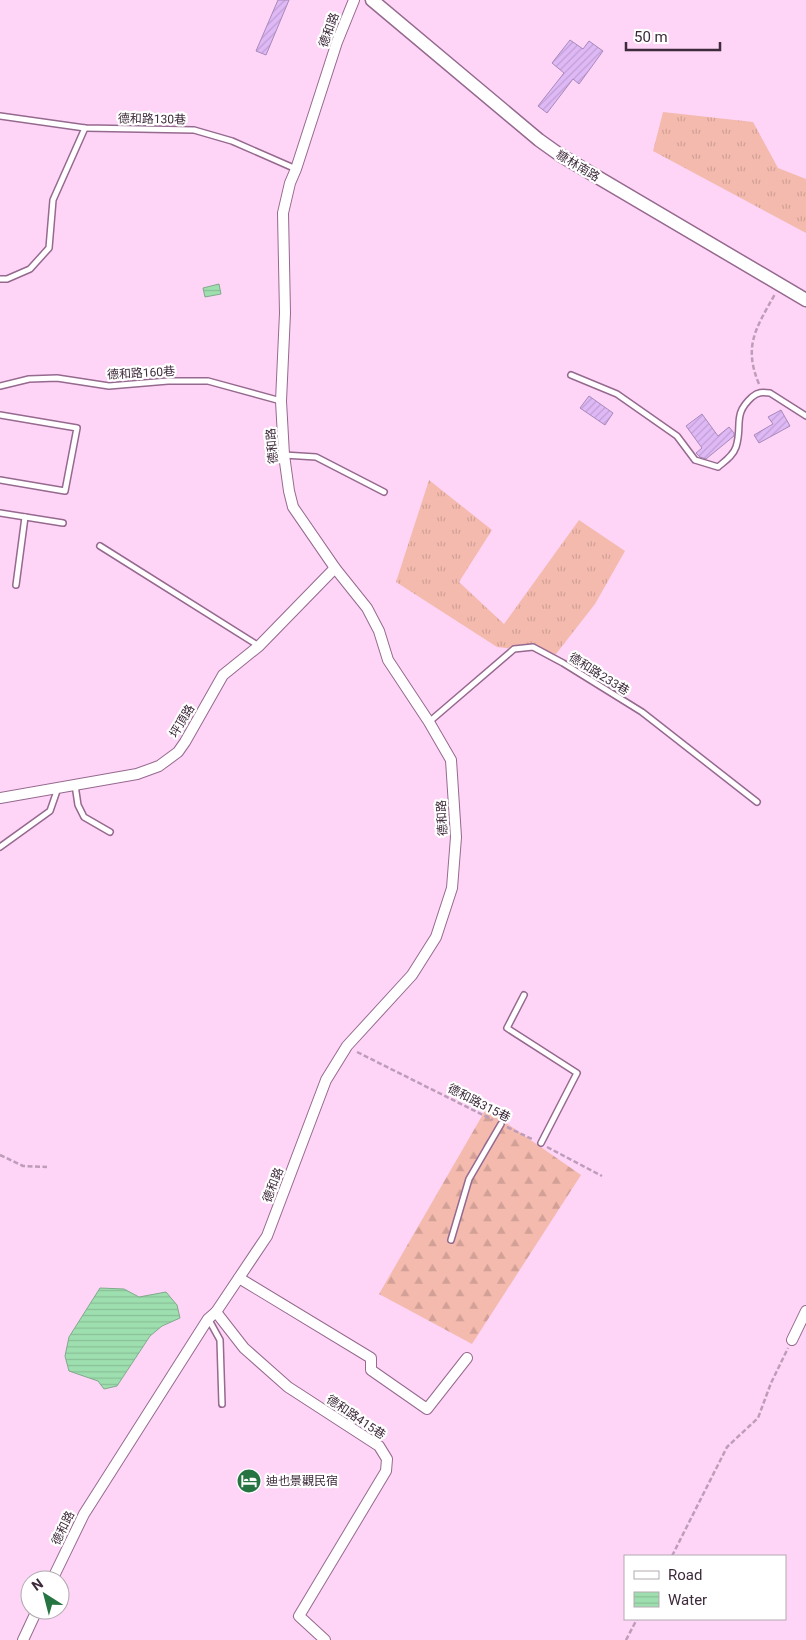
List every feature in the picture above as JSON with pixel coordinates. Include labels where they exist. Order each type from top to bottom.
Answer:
[{"type":"street","name":"德和路","points":[[57,1570],[84,1514],[212,1316],[267,1236],[326,1080],[347,1046],[412,974],[436,937],[452,888],[456,837],[451,760],[429,722],[388,660],[379,631],[367,608],[335,568],[293,507],[284,455],[281,401],[286,313],[283,213],[290,183],[337,42],[354,0]]},
{"type":"street","name":"糠林南路","points":[[372,0],[538,140],[560,155],[806,300]]},
{"type":"street","name":"坪頂路","points":[[0,798],[137,774],[169,760],[185,742],[223,675],[258,646],[335,568]]},
{"type":"street","points":[[239,1278],[371,1358],[371,1370],[427,1409],[467,1358]]},
{"type":"street","points":[[792,1340],[806,1311]]},
{"type":"street","name":"德和路415巷","points":[[212,1316],[244,1348],[288,1387],[379,1446],[387,1459],[386,1471],[299,1616],[325,1640]]},
{"type":"street","points":[[23,1640],[32,1620]]},
{"type":"lane","name":"德和路130巷","points":[[0,116],[85,128],[194,130],[232,141],[296,169]]},
{"type":"lane","points":[[0,279],[6,279],[30,269],[49,248],[53,200],[85,128]]},
{"type":"lane","points":[[571,375],[617,394],[677,436],[695,460],[718,467],[729,458],[735,449],[738,436],[739,413],[745,404],[757,393],[770,393],[806,416]]},
{"type":"lane","name":"德和路160巷","points":[[0,386],[29,378],[57,378],[109,386],[168,381],[208,381],[281,401]]},
{"type":"lane","points":[[0,415],[77,428],[65,491],[0,480]]},
{"type":"lane","points":[[284,455],[316,457],[384,492]]},
{"type":"lane","points":[[0,513],[63,523]]},
{"type":"lane","points":[[16,586],[25,517]]},
{"type":"lane","points":[[100,546],[258,646]]},
{"type":"lane","name":"德和路233巷","points":[[429,722],[514,649],[533,647],[563,663],[642,712],[757,802]]},
{"type":"lane","points":[[75,784],[78,806],[84,817],[110,832]]},
{"type":"lane","points":[[0,847],[50,810],[58,787]]},
{"type":"lane","points":[[524,995],[507,1028],[577,1073],[541,1144]]},
{"type":"lane","points":[[451,1240],[469,1179],[501,1124]]},
{"type":"lane","points":[[212,1316],[220,1340],[222,1404]]},
{"type":"path","points":[[763,392],[753,370],[751,347],[759,322],[781,284]]},
{"type":"path","name":"德和路315巷","points":[[347,1046],[602,1176]]},
{"type":"path","points":[[0,1155],[23,1166],[47,1167]]},
{"type":"path","points":[[673,1555],[727,1447],[758,1418],[771,1383],[792,1340]]},
{"type":"path","points":[[626,1640],[637,1620]]},
{"type":"green space","points":[[663,112],[753,122],[778,168],[806,179],[806,233],[653,151]]},
{"type":"green space","points":[[429,480],[492,530],[459,582],[504,624],[579,520],[625,551],[595,604],[556,654],[497,647],[396,582]]},
{"type":"green space","points":[[486,1109],[581,1175],[472,1344],[379,1294]]},
{"type":"water","points":[[219,284],[221,294],[205,297],[203,288]]},
{"type":"water","points":[[100,1288],[124,1289],[139,1297],[166,1292],[177,1305],[180,1318],[162,1326],[150,1336],[117,1386],[104,1389],[98,1381],[69,1371],[65,1356],[69,1337]]},
{"type":"building","points":[[278,0],[289,0],[266,55],[256,51]]},
{"type":"building","points":[[570,40],[583,49],[589,41],[603,51],[579,84],[573,79],[547,113],[538,106],[564,73],[552,63]]},
{"type":"building","points":[[589,396],[613,413],[605,425],[580,408]]},
{"type":"building","points":[[781,410],[790,426],[759,443],[754,435],[773,424],[768,417]]},
{"type":"building","points":[[702,414],[718,436],[729,427],[734,433],[734,436],[706,459],[696,453],[702,448],[686,426]]},
{"type":"place","name":"迪也景觀民宿","points":[[249,1481]]}]
